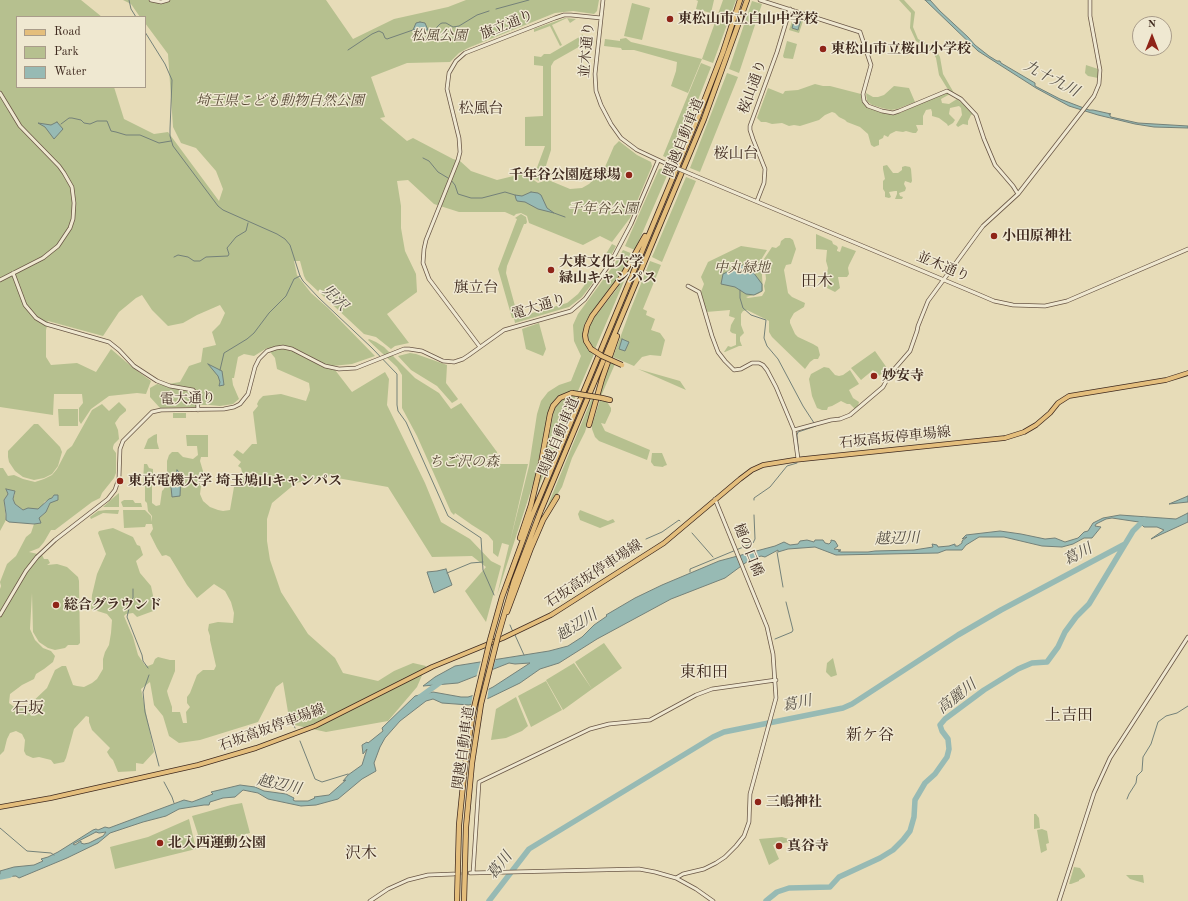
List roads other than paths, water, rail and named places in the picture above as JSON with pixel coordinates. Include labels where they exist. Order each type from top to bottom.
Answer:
[{"type":"highway","name":"関越自動車道","points":[[457,901],[459,832],[465,765],[476,698],[502,597],[530,518],[705,99],[723,52],[740,0]]},
{"type":"highway","name":"関越自動車道","points":[[464,901],[466,827],[472,763],[481,704],[500,628],[517,574],[540,510],[704,118],[729,54],[747,0]]},
{"type":"highway","points":[[624,366],[591,349],[586,342],[585,335],[589,321],[623,275],[640,246],[662,202]]},
{"type":"highway","points":[[589,425],[602,379],[631,295]]},
{"type":"highway","points":[[502,597],[531,505],[553,406],[560,398],[572,393],[610,400]]},
{"type":"highway","points":[[500,628],[510,607],[531,548],[543,520],[557,497]]},
{"type":"main road","name":"石坂高坂停車場線","points":[[0,807],[51,798],[198,765],[256,748],[315,726],[432,667],[514,633],[551,615],[657,547],[740,479],[757,468],[773,463],[1005,438],[1024,432],[1036,425],[1050,413],[1058,403],[1069,396],[1166,380],[1188,373]]},
{"type":"street","points":[[151,0],[161,2],[168,0]]},
{"type":"street","name":"並木通り","points":[[604,0],[595,74],[596,91],[601,106],[621,138],[637,150],[658,161],[1003,304],[1045,306],[1067,301],[1188,249]]},
{"type":"street","points":[[760,0],[860,32],[871,65],[863,94],[864,100],[868,106],[893,113],[947,90],[961,99],[976,115],[995,165],[1018,194]]},
{"type":"street","points":[[794,430],[840,419],[850,415],[883,387],[890,374],[910,351],[924,309],[983,226],[1018,194],[1096,92],[1099,84],[1100,66],[1090,16],[1090,0]]},
{"type":"street","name":"桜山通り","points":[[757,201],[764,183],[765,169],[751,134],[750,126],[777,52],[790,9]]},
{"type":"street","name":"旗立通り","points":[[480,347],[429,279],[423,263],[424,249],[458,160],[460,146],[447,84],[449,73],[456,61],[470,52],[560,16],[570,15],[601,18]]},
{"type":"street","points":[[0,93],[20,126],[64,173],[72,187],[74,202],[73,219],[70,228],[58,246],[43,258],[0,280]]},
{"type":"street","name":"電大通り","points":[[0,616],[23,577],[37,557],[55,540],[108,499],[115,490],[119,478],[120,449],[123,441],[149,414],[155,411],[224,409],[240,404],[248,394],[255,367],[259,359],[267,351],[276,348],[282,347],[292,349],[314,361],[332,368],[356,368],[404,349],[414,349],[443,360],[454,362],[463,359],[504,330],[571,311],[582,303],[603,275],[618,250],[658,161]]},
{"type":"street","points":[[13,273],[25,306],[36,318],[46,324],[109,342],[120,350],[134,366],[156,381],[170,386],[193,390],[197,395],[198,410]]},
{"type":"street","points":[[688,286],[699,292],[718,352],[725,361],[734,370],[741,369],[752,363],[759,363],[767,370],[776,387],[794,430],[798,460]]},
{"type":"street","name":"樋の口橋","points":[[676,878],[683,874],[704,869],[716,863],[725,857],[744,836],[749,822],[750,794],[769,729],[776,698],[776,680],[769,635],[757,601],[715,499]]},
{"type":"street","points":[[1059,901],[1094,793],[1110,758],[1188,637]]},
{"type":"street","points":[[713,901],[696,889],[676,878],[640,869],[471,873],[480,782],[590,729],[609,724],[650,720],[696,695],[712,689],[776,680]]},
{"type":"street","points":[[370,901],[388,888],[408,880],[428,876],[454,874]]},
{"type":"water","points":[[925,0],[930,0],[975,45],[989,56],[997,61],[1000,61],[1035,83],[1035,86],[1060,99],[1089,110],[1111,114],[1109,114],[1111,117],[1138,123],[1188,126],[1188,128],[1154,127],[1135,124],[1069,106],[1036,88],[978,51]]},
{"type":"water","points":[[795,17],[801,19],[798,30],[792,28]]},
{"type":"water","points":[[416,23],[425,23],[428,30],[413,30]]},
{"type":"water","points":[[57,122],[63,129],[54,139],[45,127],[38,123],[51,125]]},
{"type":"water","points":[[531,192],[541,195],[547,208],[554,213],[538,209],[525,202],[517,201],[515,195],[522,196]]},
{"type":"water","points":[[742,265],[753,272],[762,284],[762,291],[754,295],[746,294],[735,287],[721,284],[723,274]]},
{"type":"water","points":[[622,339],[629,342],[625,351],[619,349]]},
{"type":"water","points":[[208,364],[222,371],[224,385],[219,386],[220,382],[218,376]]},
{"type":"water","points":[[177,470],[181,474],[180,496],[172,497],[171,487]]},
{"type":"water","points":[[6,489],[15,491],[13,499],[15,504],[23,510],[28,508],[38,509],[54,495],[58,495],[58,500],[50,503],[46,512],[39,518],[41,523],[34,524],[9,522],[6,520],[4,500],[8,494]]},
{"type":"water","points":[[1188,496],[1188,502],[1169,504]]},
{"type":"water","points":[[1188,513],[1188,522],[1151,539],[1164,530],[1157,527],[1144,527],[1139,522],[1112,518],[1106,519],[1096,524],[1095,526],[1101,527],[1092,538],[1084,538],[1073,544],[1062,547],[1042,546],[1004,537],[979,537],[966,545],[962,550],[946,550],[938,553],[836,555],[815,547],[788,549],[778,552],[778,550],[765,557],[761,556],[748,561],[725,578],[671,599],[597,639],[559,663],[540,669],[520,683],[489,698],[469,705],[442,703],[433,699],[426,701],[400,721],[385,738],[374,763],[376,771],[362,779],[338,799],[316,805],[301,806],[268,799],[258,793],[243,790],[235,797],[223,798],[210,802],[209,805],[179,809],[166,816],[110,833],[98,843],[19,878],[16,876],[0,877],[0,871],[14,867],[34,865],[43,861],[41,859],[58,852],[93,830],[98,830],[105,827],[109,828],[184,800],[192,802],[213,794],[211,792],[240,785],[255,787],[264,791],[286,794],[294,798],[293,800],[295,801],[308,801],[315,798],[314,797],[329,795],[346,780],[343,781],[348,775],[362,765],[367,749],[363,754],[362,745],[367,742],[368,743],[383,731],[382,728],[415,696],[433,692],[468,697],[493,687],[530,663],[509,663],[458,683],[423,686],[435,677],[455,666],[549,651],[568,646],[582,637],[594,625],[607,616],[606,615],[635,598],[719,561],[775,546],[784,542],[790,545],[798,544],[800,541],[807,540],[814,542],[815,540],[823,540],[825,543],[829,544],[831,540],[835,541],[838,546],[834,549],[841,550],[838,551],[841,552],[914,550],[933,547],[932,544],[937,545],[938,547],[955,544],[955,546],[958,546],[967,537],[962,539],[966,535],[1000,531],[1045,539],[1055,538],[1065,542],[1078,538],[1084,532],[1088,531],[1093,523],[1103,518],[1120,515],[1176,519]],"holes":[[[96,832],[106,832],[103,836],[89,843],[84,844],[81,843],[81,841],[75,845],[73,844]]]},
{"type":"water","points":[[446,569],[452,585],[434,593],[427,572]]},
{"type":"waterway","name":"児沢","points":[[129,0],[131,9],[135,16]]},
{"type":"waterway","points":[[496,9],[529,0]]},
{"type":"waterway","points":[[428,29],[431,31],[442,23],[446,23],[453,27],[459,26],[477,15],[489,11]]},
{"type":"waterway","points":[[348,50],[379,31],[383,33],[387,39],[413,30]]},
{"type":"waterway","name":"児沢","points":[[146,34],[165,64],[172,80],[170,136],[173,146],[218,206],[223,210],[285,239],[290,245],[303,281],[397,374],[398,411],[406,422],[448,516],[481,538],[483,570],[494,595]]},
{"type":"waterway","points":[[61,124],[69,118],[81,120],[84,123],[90,124],[97,121],[107,121],[111,131],[126,135],[140,135],[159,143],[171,141]]},
{"type":"waterway","points":[[423,158],[429,161],[438,172],[448,178]]},
{"type":"waterway","points":[[451,180],[455,185],[458,194],[471,198],[482,198],[505,192],[515,195]]},
{"type":"waterway","points":[[554,213],[565,217]]},
{"type":"waterway","points":[[174,257],[178,255],[188,257],[194,261],[200,261],[206,257],[228,256],[229,254],[227,248],[236,237],[246,231],[248,223]]},
{"type":"waterway","points":[[220,370],[224,353],[254,333],[269,313],[286,296],[294,279],[300,276]]},
{"type":"waterway","points":[[740,290],[740,298],[743,308],[751,315],[766,320],[764,338],[767,346],[778,359],[803,406],[816,426],[798,432],[799,457]]},
{"type":"waterway","points":[[754,500],[754,498],[770,487],[787,466],[797,463]]},
{"type":"waterway","points":[[690,572],[690,569],[753,543],[755,539],[754,515]]},
{"type":"waterway","points":[[646,539],[662,532],[679,520],[680,521]]},
{"type":"waterway","name":"高麗川","points":[[766,901],[777,892],[789,888],[830,887],[839,877],[880,858],[893,850],[903,840],[910,831],[914,817],[915,800],[925,783],[935,774],[947,757],[949,749],[948,739],[942,731],[940,725],[945,719],[984,690],[1018,669],[1032,663],[1047,662],[1058,647],[1065,632],[1076,617],[1089,604],[1133,531],[1144,520]]},
{"type":"waterway","points":[[692,533],[713,557]]},
{"type":"waterway","name":"葛川","points":[[489,901],[529,849],[713,737],[724,732],[843,708],[852,704],[958,635],[1001,610],[1125,544]]},
{"type":"waterway","points":[[777,552],[783,587]]},
{"type":"waterway","points":[[447,573],[471,563],[483,562]]},
{"type":"waterway","points":[[133,589],[133,598],[131,600],[127,617],[143,661],[148,668]]},
{"type":"waterway","points":[[775,639],[792,632],[793,630],[786,602]]},
{"type":"waterway","name":"児沢","points":[[510,625],[513,632]]},
{"type":"waterway","name":"児沢","points":[[515,635],[524,655]]},
{"type":"waterway","points":[[149,675],[143,692],[145,712],[159,766]]},
{"type":"waterway","name":"越辺川","points":[[420,697],[442,681]]},
{"type":"waterway","points":[[1127,799],[1136,783],[1137,776],[1142,771],[1143,757],[1151,744],[1158,722],[1166,716],[1177,713],[1188,706]]},
{"type":"waterway","points":[[290,715],[295,728]]},
{"type":"waterway","points":[[300,741],[315,779],[322,782],[348,774]]},
{"type":"waterway","points":[[164,782],[174,803]]},
{"type":"waterway","points":[[0,828],[27,851],[51,853],[54,855]]},
{"type":"waterway","name":"越辺川","points":[[0,877],[10,875]]},
{"type":"tunnel","points":[[456,874],[470,873]]},
{"type":"place","name":"東松山市立白山中学校","points":[[670,19]]},
{"type":"place","name":"東松山市立桜山小学校","points":[[823,49]]},
{"type":"place","name":"千年谷公園庭球場","points":[[629,175]]},
{"type":"place","name":"小田原神社","points":[[994,236]]},
{"type":"place","name":"大東文化大学 緑山キャンパス","points":[[551,270]]},
{"type":"place","name":"妙安寺","points":[[874,376]]},
{"type":"place","name":"東京電機大学 埼玉鳩山キャンパス","points":[[120,481]]},
{"type":"place","name":"総合グラウンド","points":[[56,605]]},
{"type":"place","name":"三嶋神社","points":[[758,802]]},
{"type":"place","name":"北入西運動公園","points":[[160,843]]},
{"type":"place","name":"真谷寺","points":[[779,846]]},
{"type":"district","name":"松風台","points":[[481,109]]},
{"type":"district","name":"桜山台","points":[[736,154]]},
{"type":"district","name":"田木","points":[[817,282]]},
{"type":"district","name":"旗立台","points":[[476,288]]},
{"type":"district","name":"東和田","points":[[704,673]]},
{"type":"district","name":"石坂","points":[[28,709]]},
{"type":"district","name":"上吉田","points":[[1069,716]]},
{"type":"district","name":"新ケ谷","points":[[870,736]]},
{"type":"district","name":"沢木","points":[[361,854]]},
{"type":"park label","name":"松風公園","points":[[439,36]]},
{"type":"park label","name":"埼玉県こども動物自然公園","points":[[280,101]]},
{"type":"park label","name":"千年谷公園","points":[[603,209]]},
{"type":"park label","name":"中丸緑地","points":[[742,268]]},
{"type":"park label","name":"ちご沢の森","points":[[464,462]]},
{"type":"water label","name":"九十九川","points":[[1051,79]]}]
